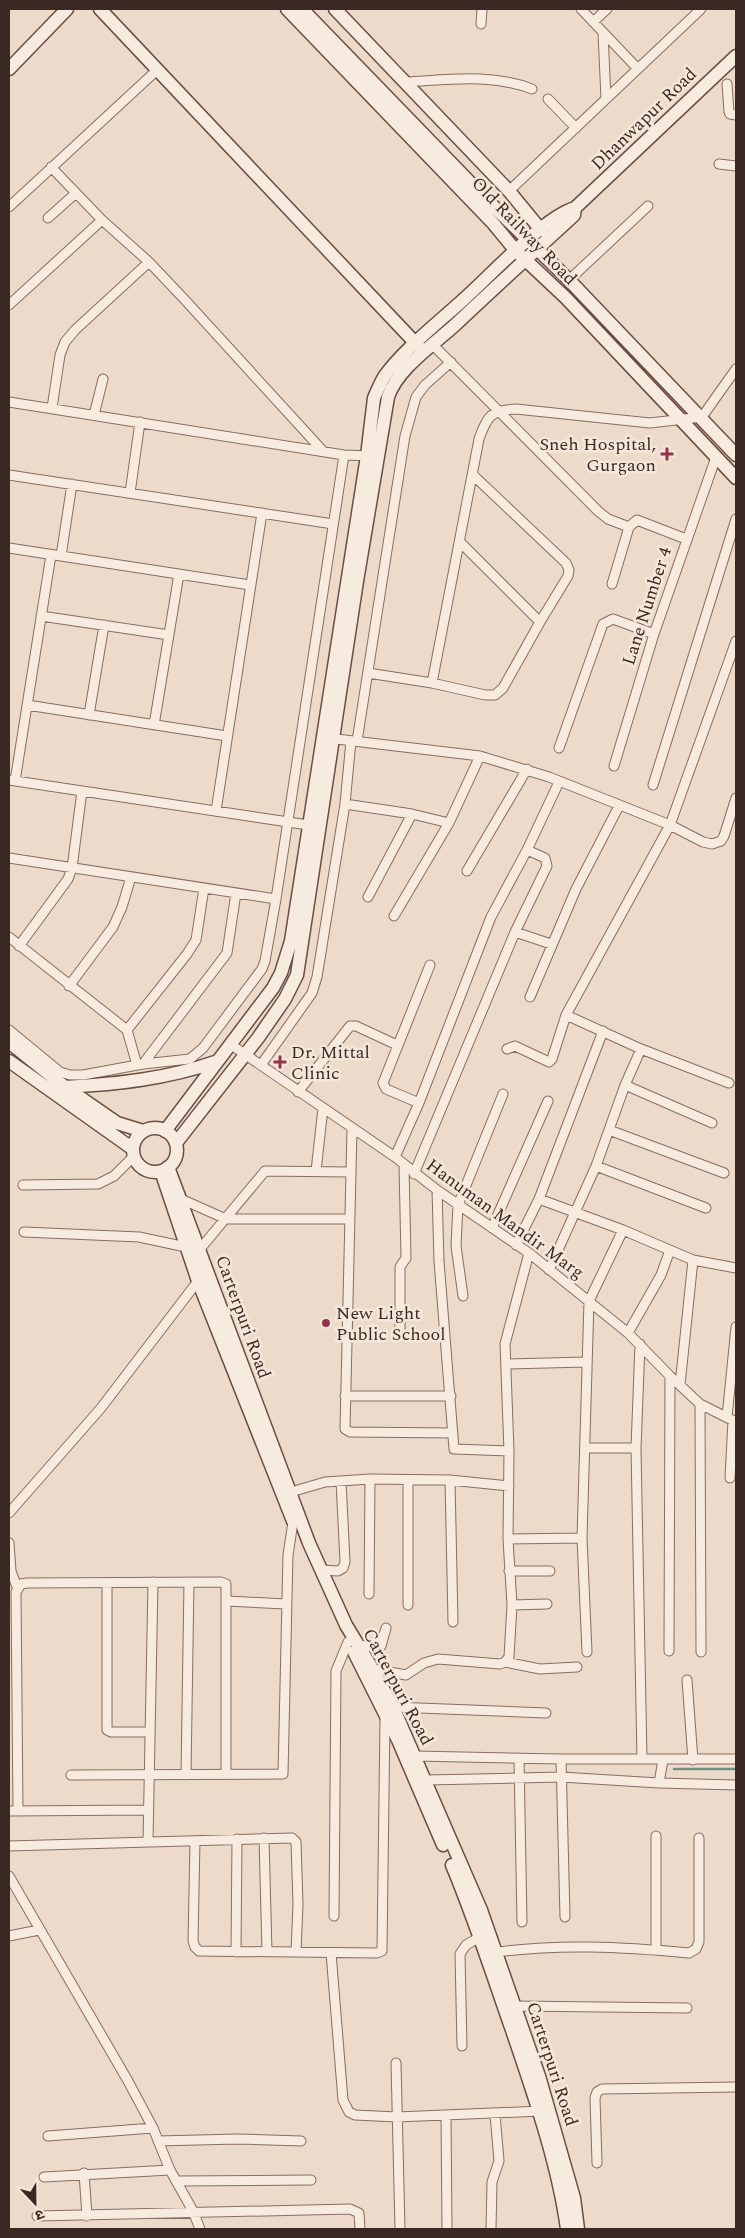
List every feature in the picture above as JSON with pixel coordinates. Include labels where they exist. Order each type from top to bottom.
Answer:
[{"type":"main road","points":[[9,69],[67,9]]},
{"type":"main road","points":[[100,9],[156,71],[424,347],[384,377],[374,398],[373,456],[315,826],[297,975],[285,998],[245,1054],[176,1143]]},
{"type":"main road","name":"Old Railway Road","points":[[287,9],[492,222],[516,251],[566,298],[736,478]]},
{"type":"main road","name":"Old Railway Road","points":[[302,9],[569,280],[702,417],[736,455]]},
{"type":"main road","points":[[335,9],[513,195],[541,230]]},
{"type":"main road","name":"Dhanwapur Road","points":[[424,347],[516,251],[567,211],[575,208],[736,56]]},
{"type":"main road","points":[[501,213],[513,195]]},
{"type":"main road","name":"Dhanwapur Road","points":[[424,347],[574,216],[575,208]]},
{"type":"main road","points":[[165,1130],[273,988],[284,966],[315,826]]},
{"type":"main road","points":[[9,1042],[65,1087],[117,1123],[143,1131],[156,1128],[165,1130],[176,1143],[177,1153],[174,1160],[165,1169],[152,1172],[144,1169],[138,1164],[133,1153],[9,1061]]},
{"type":"main road","points":[[65,1087],[115,1083],[168,1075],[215,1062]]},
{"type":"main road","points":[[133,1153],[137,1137],[143,1131]]},
{"type":"main road","name":"Carterpuri Road","points":[[165,1169],[181,1200],[200,1249],[258,1410],[306,1535],[353,1643],[373,1670],[410,1757],[480,1937],[491,1953]]},
{"type":"main road","name":"Carterpuri Road","points":[[165,1169],[186,1247],[198,1281],[293,1522],[353,1643],[388,1706]]},
{"type":"main road","name":"Carterpuri Road","points":[[410,1757],[426,1780],[481,1910],[491,1953],[574,2198],[578,2229]]},
{"type":"main road","name":"Carterpuri Road","points":[[544,2111],[563,2200],[567,2229]]},
{"type":"street","points":[[481,24],[482,9]]},
{"type":"street","points":[[581,9],[638,69]]},
{"type":"street","points":[[593,22],[607,9]]},
{"type":"street","points":[[513,195],[576,128],[701,9]]},
{"type":"street","points":[[603,32],[606,99]]},
{"type":"street","points":[[9,207],[156,71]]},
{"type":"street","points":[[715,75],[732,84],[729,112],[736,115]]},
{"type":"street","points":[[405,82],[490,79],[515,82],[532,88]]},
{"type":"street","points":[[548,99],[576,128]]},
{"type":"street","points":[[720,164],[736,166]]},
{"type":"street","points":[[51,167],[102,220],[149,262],[322,450]]},
{"type":"street","points":[[48,218],[76,192]]},
{"type":"street","points":[[569,280],[648,206]]},
{"type":"street","points":[[9,305],[102,220]]},
{"type":"street","points":[[52,408],[60,354],[65,342],[75,330],[149,262]]},
{"type":"street","points":[[424,347],[451,362],[598,511],[608,519],[629,527]]},
{"type":"street","points":[[261,1065],[315,986],[346,804],[354,741],[368,673],[405,436],[416,397],[425,385],[451,362]]},
{"type":"street","points":[[432,683],[482,429],[488,419],[499,410],[516,409],[596,419],[650,423],[683,421],[702,417],[736,369]]},
{"type":"street","points":[[94,415],[103,379]]},
{"type":"street","points":[[9,402],[322,450],[344,455],[373,456]]},
{"type":"street","points":[[130,493],[140,422]]},
{"type":"street","points":[[9,1030],[64,1074],[83,1075],[140,1065],[190,1060],[203,1048],[262,969],[276,899],[344,455]]},
{"type":"street","name":"Lane Number 4","points":[[614,766],[654,634],[716,457]]},
{"type":"street","points":[[9,474],[333,524]]},
{"type":"street","points":[[368,673],[432,683],[485,696],[495,695],[503,688],[568,576],[569,570],[566,563],[474,476]]},
{"type":"street","points":[[62,556],[72,484]]},
{"type":"street","points":[[216,811],[262,513]]},
{"type":"street","points":[[654,785],[736,519]]},
{"type":"street","points":[[612,584],[629,527],[637,520],[686,539]]},
{"type":"street","points":[[460,542],[540,622]]},
{"type":"street","points":[[9,548],[250,585]]},
{"type":"street","points":[[51,555],[27,705],[12,780],[315,826]]},
{"type":"street","points":[[154,724],[179,574]]},
{"type":"street","points":[[41,616],[169,635]]},
{"type":"street","points":[[559,748],[603,624],[613,619],[654,634]]},
{"type":"street","points":[[89,715],[104,625]]},
{"type":"street","points":[[507,1049],[514,1046],[547,1061],[551,1061],[566,1015],[670,825],[736,641]]},
{"type":"street","points":[[27,705],[227,736]]},
{"type":"street","points":[[328,738],[480,756],[527,769],[670,825],[703,842],[712,844],[721,841],[736,798]]},
{"type":"street","points":[[394,916],[449,822],[480,756]]},
{"type":"street","points":[[467,871],[527,769]]},
{"type":"street","points":[[395,1157],[420,1103],[491,917],[527,850],[559,782]]},
{"type":"street","points":[[19,946],[62,889],[72,868],[82,791]]},
{"type":"street","points":[[346,804],[412,814],[449,822]]},
{"type":"street","points":[[530,997],[576,889],[619,806]]},
{"type":"street","points":[[368,897],[412,814]]},
{"type":"street","points":[[414,1174],[515,932],[548,864],[545,858],[527,850]]},
{"type":"street","points":[[9,858],[276,899]]},
{"type":"street","points":[[69,986],[116,921],[131,877]]},
{"type":"street","points":[[127,1030],[188,954],[196,940],[204,888]]},
{"type":"street","points":[[140,1065],[227,953],[236,893]]},
{"type":"street","points":[[515,932],[551,944]]},
{"type":"street","points":[[9,937],[127,1030],[140,1065]]},
{"type":"street","points":[[420,1103],[386,1089],[384,1085],[397,1045],[430,965]]},
{"type":"street","points":[[566,1015],[641,1049],[729,1083]]},
{"type":"street","points":[[298,1092],[350,1026],[356,1026],[397,1045]]},
{"type":"street","points":[[516,1245],[539,1199],[603,1031]]},
{"type":"street","name":"Hanuman Mandir Marg","points":[[230,1044],[395,1157],[414,1174],[529,1253],[628,1333],[700,1404],[732,1419]]},
{"type":"street","points":[[550,1270],[596,1166],[625,1086],[641,1049]]},
{"type":"street","points":[[625,1086],[712,1123]]},
{"type":"street","points":[[463,1296],[456,1246],[458,1205],[503,1094]]},
{"type":"street","points":[[492,1228],[548,1101]]},
{"type":"street","points":[[316,1171],[323,1108]]},
{"type":"street","points":[[352,1129],[349,1172],[345,1430],[350,1432],[453,1433]]},
{"type":"street","points":[[609,1130],[724,1172]]},
{"type":"street","points":[[23,1184],[98,1184],[114,1176],[133,1153]]},
{"type":"street","points":[[400,1330],[400,1267],[406,1258],[404,1165]]},
{"type":"street","points":[[596,1166],[706,1208]]},
{"type":"street","points":[[200,1249],[264,1171],[349,1172]]},
{"type":"street","points":[[437,1190],[439,1261],[454,1450],[509,1451]]},
{"type":"street","points":[[539,1199],[622,1230],[693,1260],[736,1268]]},
{"type":"street","points":[[181,1200],[226,1219],[349,1219]]},
{"type":"street","points":[[587,1652],[582,1538],[589,1301],[622,1230]]},
{"type":"street","points":[[24,1232],[139,1237],[186,1247]]},
{"type":"street","points":[[628,1333],[661,1275],[670,1250]]},
{"type":"street","points":[[506,1662],[510,1650],[512,1605],[508,1538],[509,1451],[505,1344],[529,1253]]},
{"type":"street","points":[[680,1385],[693,1260]]},
{"type":"street","points":[[9,1513],[101,1408],[198,1281]]},
{"type":"street","points":[[730,1478],[736,1327]]},
{"type":"street","points":[[640,1344],[636,1448],[642,1759]]},
{"type":"street","points":[[506,1364],[586,1362]]},
{"type":"street","points":[[669,1651],[670,1376]]},
{"type":"street","points":[[345,1396],[451,1396]]},
{"type":"street","points":[[700,1404],[701,1652]]},
{"type":"street","points":[[585,1448],[636,1448]]},
{"type":"street","points":[[291,1492],[324,1482],[370,1479],[450,1480],[509,1486]]},
{"type":"street","points":[[368,1594],[370,1479]]},
{"type":"street","points":[[322,1570],[338,1571],[343,1568],[345,1562],[342,1480]]},
{"type":"street","points":[[408,1480],[408,1605]]},
{"type":"street","points":[[450,1480],[453,1622]]},
{"type":"street","points":[[71,1775],[281,1775],[284,1772],[286,1604],[288,1554],[293,1522]]},
{"type":"street","points":[[508,1538],[582,1538]]},
{"type":"street","points":[[9,1543],[11,1572],[17,1587],[13,1811],[148,1810]]},
{"type":"street","points":[[509,1571],[550,1571]]},
{"type":"street","points":[[148,1842],[153,1582]]},
{"type":"street","points":[[186,1775],[189,1582]]},
{"type":"street","points":[[17,1587],[27,1583],[222,1582],[226,1584],[226,1774]]},
{"type":"street","points":[[107,1583],[107,1730],[110,1732],[149,1732]]},
{"type":"street","points":[[227,1600],[286,1604]]},
{"type":"street","points":[[512,1605],[547,1604]]},
{"type":"street","points":[[334,1916],[336,1671],[353,1643],[375,1647],[381,1646],[386,1628]]},
{"type":"street","points":[[373,1670],[406,1675],[431,1660],[493,1664],[506,1662],[540,1669],[577,1667]]},
{"type":"street","points":[[687,1680],[693,1760]]},
{"type":"street","points":[[194,1841],[195,1947],[204,1952],[377,1953],[382,1947],[388,1706],[546,1713]]},
{"type":"street","points":[[410,1757],[736,1759]]},
{"type":"street","points":[[519,1758],[522,1922]]},
{"type":"street","points":[[561,1759],[565,1917]]},
{"type":"street","points":[[659,1783],[663,1760]]},
{"type":"street","points":[[426,1780],[561,1777],[659,1783],[736,1784]]},
{"type":"street","points":[[656,1836],[656,1950]]},
{"type":"street","points":[[264,1838],[267,1952]]},
{"type":"street","points":[[9,1846],[292,1838],[296,1842],[298,1904],[296,1952]]},
{"type":"street","points":[[491,1953],[554,1948],[656,1950],[689,1953],[696,1949],[699,1942],[699,1838]]},
{"type":"street","points":[[236,1839],[236,1952]]},
{"type":"street","points":[[9,1876],[110,2048],[153,2128],[170,2170],[193,2211],[200,2229]]},
{"type":"street","points":[[9,1936],[39,1930]]},
{"type":"street","points":[[462,2046],[460,1954],[466,1946],[480,1937]]},
{"type":"street","points":[[331,1953],[345,2107],[356,2116],[495,2114],[544,2111]]},
{"type":"street","points":[[510,2007],[687,2008]]},
{"type":"street","points":[[396,2063],[400,2229]]},
{"type":"street","points":[[597,2163],[595,2098],[597,2092],[602,2089],[736,2087]]},
{"type":"street","points":[[491,2229],[492,2182],[499,2161],[495,2114]]},
{"type":"street","points":[[446,2115],[447,2229]]},
{"type":"street","points":[[48,2136],[153,2128]]},
{"type":"street","points":[[158,2141],[237,2139],[301,2141]]},
{"type":"street","points":[[44,2177],[84,2173],[170,2170]]},
{"type":"street","points":[[84,2173],[87,2216]]},
{"type":"street","points":[[176,2181],[311,2180]]},
{"type":"street","points":[[38,2216],[87,2216],[193,2211],[350,2209],[359,2213],[360,2229]]},
{"type":"waterway","points":[[674,1769],[736,1769]]},
{"type":"place","name":"Sneh Hospital, Gurgaon","points":[[667,454]]},
{"type":"place","name":"Dr. Mittal Clinic","points":[[280,1062]]},
{"type":"place","name":"New Light Public School","points":[[326,1323]]}]
